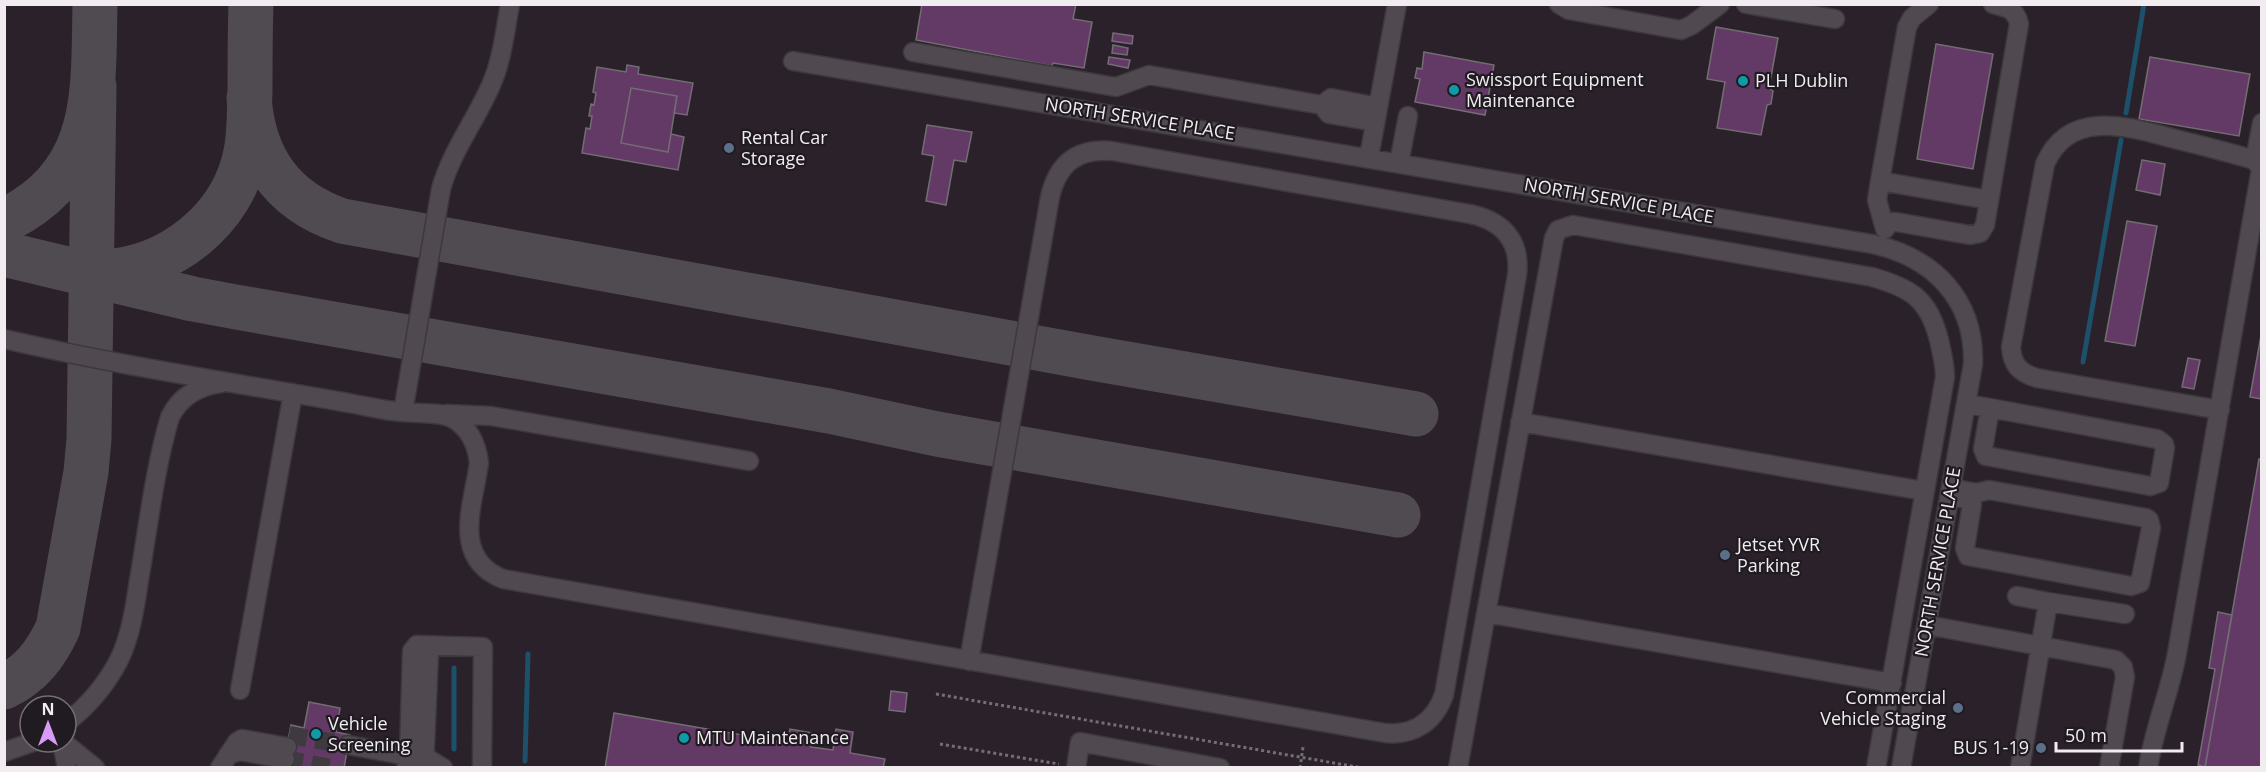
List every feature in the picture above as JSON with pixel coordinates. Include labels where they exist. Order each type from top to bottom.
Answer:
[{"type":"street","points":[[403,412],[441,189],[447,171],[491,85],[510,4]]},
{"type":"street","points":[[1369,158],[1397,4]]},
{"type":"street","points":[[1559,4],[1569,10],[1681,30],[1692,25],[1720,4]]},
{"type":"street","points":[[1746,4],[1835,19]]},
{"type":"street","points":[[1883,237],[1888,224],[1893,222],[1975,235],[1983,230],[2019,29],[2013,9],[1993,4]]},
{"type":"street","points":[[1883,237],[1878,206],[1880,181],[1907,27],[1918,7]]},
{"type":"street","points":[[913,52],[1116,87],[1149,75],[1322,105],[1329,114],[1377,115]]},
{"type":"street","name":"NORTH SERVICE PLACE","points":[[793,61],[1399,163],[1883,237],[1934,271],[1954,296],[1968,322],[1973,350],[1966,404],[1901,768]]},
{"type":"street","points":[[1399,163],[1408,116]]},
{"type":"street","points":[[2255,160],[2262,123]]},
{"type":"street","points":[[2148,768],[2153,742],[2174,670],[2220,410],[2261,169],[2255,160],[2113,125],[2088,127],[2067,136],[2050,151],[2045,164],[2011,347],[2014,364],[2026,375],[2220,410]]},
{"type":"street","points":[[442,414],[459,422],[466,429],[476,447],[479,463],[469,540],[480,565],[494,575],[514,582],[969,661],[1385,733],[1405,733],[1423,726],[1431,719],[1444,695],[1517,275],[1518,256],[1506,232],[1490,220],[1470,214],[1112,151],[1093,151],[1069,162],[1055,179],[1050,197],[969,661]]},
{"type":"street","points":[[1880,181],[1989,200]]},
{"type":"street","points":[[1458,768],[1555,234],[1567,226],[1596,229],[1872,277],[1890,282],[1918,298],[1927,307],[1935,323],[1945,368],[1876,768]]},
{"type":"street","points":[[4,339],[85,357],[403,412],[490,416],[744,460]]},
{"type":"street","points":[[78,714],[104,686],[120,659],[126,642],[170,417],[180,402],[193,392],[212,385],[235,384]]},
{"type":"street","points":[[240,690],[292,393]]},
{"type":"street","points":[[1966,404],[1990,408],[2157,439],[2165,447],[2160,480],[2157,484],[2150,486],[1986,456],[1983,449],[1990,408]]},
{"type":"street","points":[[1520,422],[1924,491]]},
{"type":"street","points":[[1989,490],[2146,518],[2151,528],[2140,583],[2131,586],[1968,556],[1965,548],[1972,504],[1950,492],[1976,493],[1989,490]]},
{"type":"street","points":[[2017,596],[2124,614]]},
{"type":"street","points":[[2020,768],[2048,602]]},
{"type":"street","points":[[1486,613],[1892,682]]},
{"type":"street","points":[[1927,625],[2111,657],[2123,667],[2124,677],[2109,768]]},
{"type":"street","points":[[412,764],[403,651],[408,645],[483,647],[482,768]]},
{"type":"street","points":[[412,764],[429,652],[426,646]]},
{"type":"street","points":[[228,755],[245,739],[287,747]]},
{"type":"street","points":[[1072,766],[1080,742],[1220,768]]},
{"type":"street","points":[[347,751],[412,764]]},
{"type":"street","points":[[77,754],[95,768]]},
{"type":"path","points":[[936,694],[1363,768]]},
{"type":"path","points":[[940,744],[1072,766]]},
{"type":"path","points":[[1300,768],[1303,747]]},
{"type":"shaded area","points":[[4,5],[2261,5],[2261,767],[5,767]]},
{"type":"building","points":[[922,4],[1076,4],[1073,19],[1092,22],[1084,68],[1053,63],[1052,66],[916,40]]},
{"type":"building","name":"PLH Dublin","points":[[1716,27],[1778,38],[1769,88],[1773,91],[1771,104],[1767,105],[1761,135],[1717,128],[1725,82],[1707,79]]},
{"type":"building","points":[[1113,33],[1133,36],[1132,44],[1112,41]]},
{"type":"building","points":[[1936,44],[1993,54],[1973,169],[1917,159]]},
{"type":"building","points":[[1113,45],[1128,48],[1127,55],[1112,53]]},
{"type":"building","name":"Swissport Equipment Maintenance","points":[[1424,52],[1494,65],[1485,115],[1415,102],[1420,79],[1415,78],[1417,68],[1422,69]]},
{"type":"building","points":[[1109,57],[1130,60],[1128,68],[1108,64]]},
{"type":"building","points":[[2150,57],[2250,74],[2239,136],[2139,119]]},
{"type":"building","points":[[627,65],[639,67],[638,74],[693,83],[687,115],[674,113],[677,96],[631,88],[621,143],[668,152],[671,134],[684,137],[678,170],[582,153],[586,128],[590,129],[592,116],[589,116],[596,93],[593,92],[597,67],[626,72]]},
{"type":"building","points":[[631,88],[677,96],[668,152],[621,143]]},
{"type":"building","points":[[927,125],[972,132],[966,162],[954,160],[946,205],[926,201],[934,156],[922,154]]},
{"type":"building","points":[[2142,160],[2165,164],[2160,195],[2136,190]]},
{"type":"building","points":[[2127,221],[2157,226],[2135,346],[2105,341]]},
{"type":"building","points":[[2262,330],[2262,399],[2250,397]]},
{"type":"building","points":[[2188,358],[2200,360],[2194,389],[2182,387]]},
{"type":"building","points":[[2259,459],[2262,459],[2262,768],[2205,768]]},
{"type":"building","points":[[2218,612],[2232,615],[2205,767],[2198,765],[2215,669],[2209,668]]},
{"type":"building","points":[[891,691],[907,693],[905,712],[889,710]]},
{"type":"building","name":"Vehicle Screening","points":[[309,702],[340,708],[336,732],[350,735],[344,768],[283,768],[291,725],[304,728]]},
{"type":"building","name":"MTU Maintenance","points":[[614,713],[788,743],[790,729],[813,733],[811,747],[833,750],[836,729],[853,732],[850,753],[885,759],[883,768],[605,768]]},
{"type":"waterway","points":[[2126,113],[2144,4]]},
{"type":"waterway","points":[[2083,362],[2121,140]]},
{"type":"waterway","points":[[525,761],[528,654]]},
{"type":"waterway","points":[[454,668],[454,749]]},
{"type":"taxiway","points":[[4,221],[35,202],[58,180],[74,156],[85,129],[91,101],[95,4]]},
{"type":"taxiway","points":[[102,272],[127,269],[151,262],[174,251],[213,219],[228,199],[239,177],[249,130],[251,4]]},
{"type":"taxiway","points":[[4,687],[22,676],[37,662],[58,628],[86,472],[89,439],[94,86]]},
{"type":"taxiway","points":[[249,98],[257,141],[275,175],[303,202],[321,213],[342,221],[1092,358],[1416,414]]},
{"type":"taxiway","points":[[4,254],[193,299],[829,411],[937,434],[1398,515]]},
{"type":"tunnel","points":[[289,735],[348,745]]},
{"type":"tunnel","points":[[285,759],[330,768]]},
{"type":"place","name":"PLH Dublin","points":[[1743,81]]},
{"type":"place","name":"Swissport Equipment Maintenance","points":[[1454,90]]},
{"type":"place","name":"Rental Car Storage","points":[[729,148]]},
{"type":"place","name":"Jetset YVR Parking","points":[[1725,555]]},
{"type":"place","name":"Commercial Vehicle Staging","points":[[1958,708]]},
{"type":"place","name":"Vehicle Screening","points":[[316,734]]},
{"type":"place","name":"MTU Maintenance","points":[[684,738]]},
{"type":"place","name":"BUS 1-19","points":[[2041,748]]}]
